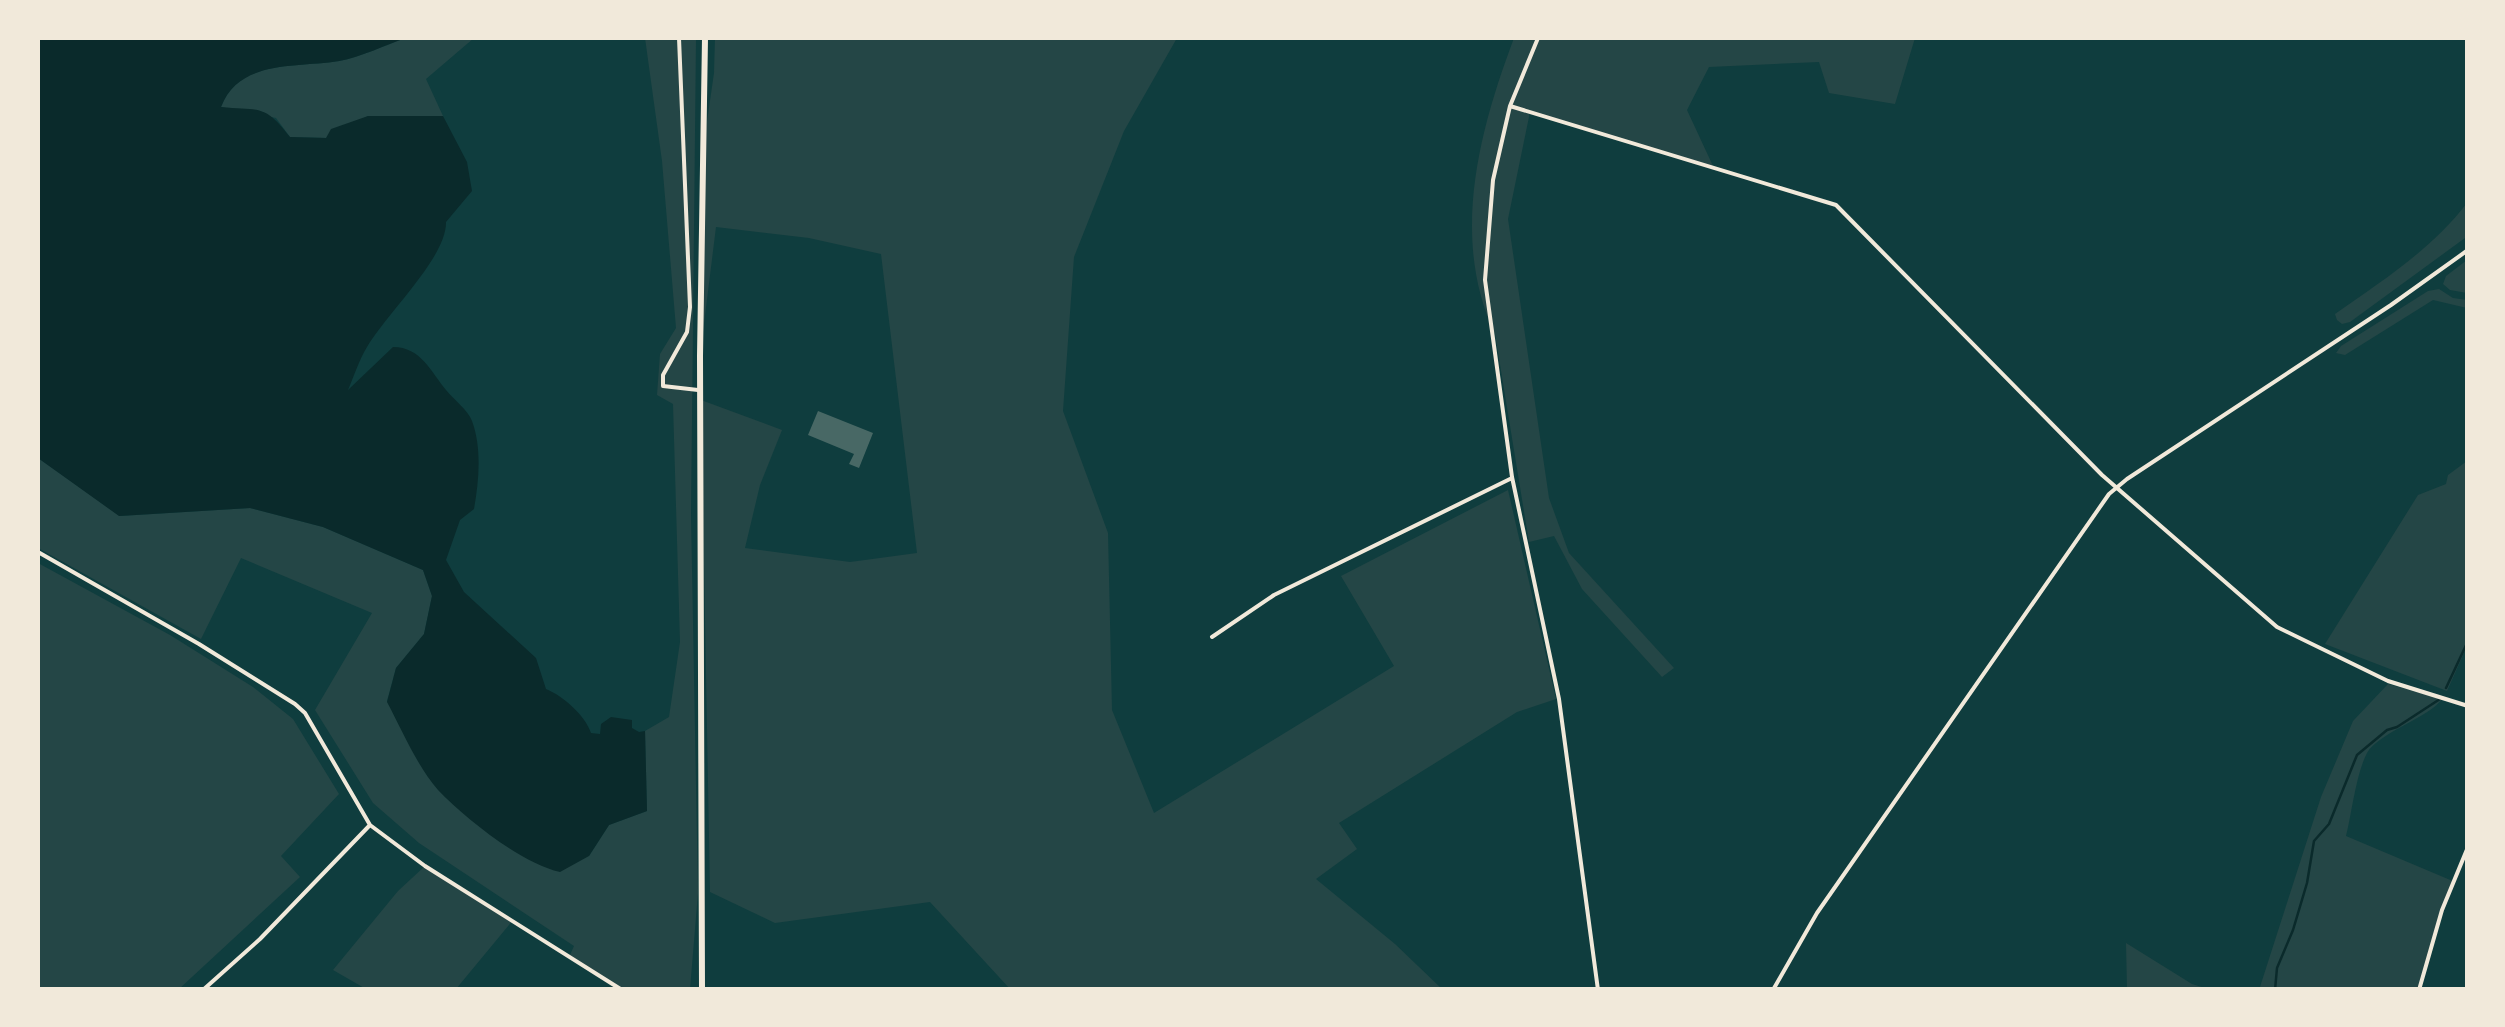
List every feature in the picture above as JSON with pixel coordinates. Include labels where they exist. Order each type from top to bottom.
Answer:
[{"type":"main road","points":[[702,990],[700,390],[705,38]]},
{"type":"street","points":[[679,38],[690,307],[687,332],[663,375],[663,386],[700,390]]},
{"type":"street","points":[[1538,38],[1510,106],[1493,180],[1485,280],[1512,478],[1559,699],[1598,990]]},
{"type":"street","points":[[1510,106],[1836,205],[2102,475],[2276,627],[2388,681],[2468,706]]},
{"type":"street","points":[[1773,990],[1817,913],[2117,486],[2405,296],[2468,250]]},
{"type":"street","points":[[1212,637],[1274,595],[1512,478]]},
{"type":"street","points":[[38,552],[295,704],[305,714],[370,825],[425,866],[622,990]]},
{"type":"street","points":[[203,990],[260,939],[370,825]]},
{"type":"street","points":[[2420,990],[2442,910],[2468,848]]},
{"type":"shaded area","points":[[38,38],[406,38],[347,59],[255,73],[230,92],[221,107],[267,114],[290,137],[326,138],[331,129],[368,116],[443,116],[467,162],[472,191],[446,222],[444,236],[427,268],[367,347],[348,390],[393,347],[411,351],[424,362],[470,417],[477,442],[474,509],[460,520],[446,560],[464,592],[536,658],[546,689],[573,707],[591,733],[600,734],[601,724],[611,717],[632,720],[632,728],[645,731],[647,811],[609,825],[589,856],[560,872],[528,859],[450,801],[417,759],[387,702],[396,668],[424,634],[432,596],[423,570],[323,527],[250,508],[119,516],[38,458]]},
{"type":"shaded area","points":[[406,38],[474,38],[426,79],[443,116],[368,116],[327,138],[290,137],[276,118],[221,107],[229,92],[255,73],[347,59]]},
{"type":"shaded area","points":[[645,38],[696,38],[691,515],[698,893],[690,989],[622,989],[570,955],[574,946],[419,843],[373,803],[315,710],[372,613],[241,558],[201,639],[38,548],[38,458],[120,516],[250,508],[323,527],[423,570],[432,596],[424,634],[396,668],[387,701],[437,788],[589,856],[609,825],[647,811],[645,731],[669,717],[680,642],[673,404],[657,395],[660,354],[676,328],[662,161]]},
{"type":"shaded area","points":[[715,38],[1177,38],[1124,131],[1074,257],[1063,411],[1108,533],[1112,710],[1154,813],[1394,666],[1341,576],[1508,490],[1556,699],[1517,712],[1339,823],[1357,849],[1316,879],[1442,989],[1010,989],[930,902],[775,923],[710,892],[701,400],[782,430],[760,485],[745,548],[850,562],[917,553],[881,254],[809,238],[716,227],[700,356],[704,142]]},
{"type":"shaded area","points":[[1514,38],[1915,38],[1895,104],[1829,93],[1819,62],[1709,67],[1687,110],[1713,166],[1530,112],[1508,219],[1549,498],[1569,553],[1674,668],[1662,677],[1582,589],[1554,536],[1529,542],[1495,334],[1481,298],[1474,261],[1472,223],[1481,147]]},
{"type":"shaded area","points":[[2467,203],[2465,238],[2350,322],[2342,324],[2337,320],[2335,314],[2422,250]]},
{"type":"shaded area","points":[[2467,260],[2467,293],[2450,290],[2443,284],[2446,276]]},
{"type":"shaded area","points":[[2439,289],[2453,298],[2467,300],[2467,308],[2433,300],[2345,355],[2336,353],[2341,346],[2428,291]]},
{"type":"shaded area","points":[[2467,461],[2467,646],[2447,691],[2325,644],[2418,495],[2446,484],[2448,475]]},
{"type":"shaded area","points":[[38,563],[170,635],[253,687],[293,719],[339,794],[281,856],[300,877],[179,989],[38,989]]},
{"type":"shaded area","points":[[2388,684],[2442,699],[2367,753],[2346,836],[2455,882],[2419,989],[2259,990],[2321,797],[2353,721]]},
{"type":"shaded area","points":[[425,866],[513,920],[456,989],[366,989],[333,970],[398,891]]},
{"type":"shaded area","points":[[2126,943],[2192,984],[2208,989],[2127,989]]},
{"type":"building","points":[[818,411],[873,433],[859,468],[849,464],[854,454],[808,435]]},
{"type":"waterway","points":[[2446,688],[2468,641]]},
{"type":"waterway","points":[[2275,990],[2277,968],[2307,883],[2314,841],[2329,824],[2357,755],[2387,730],[2440,699]]}]
